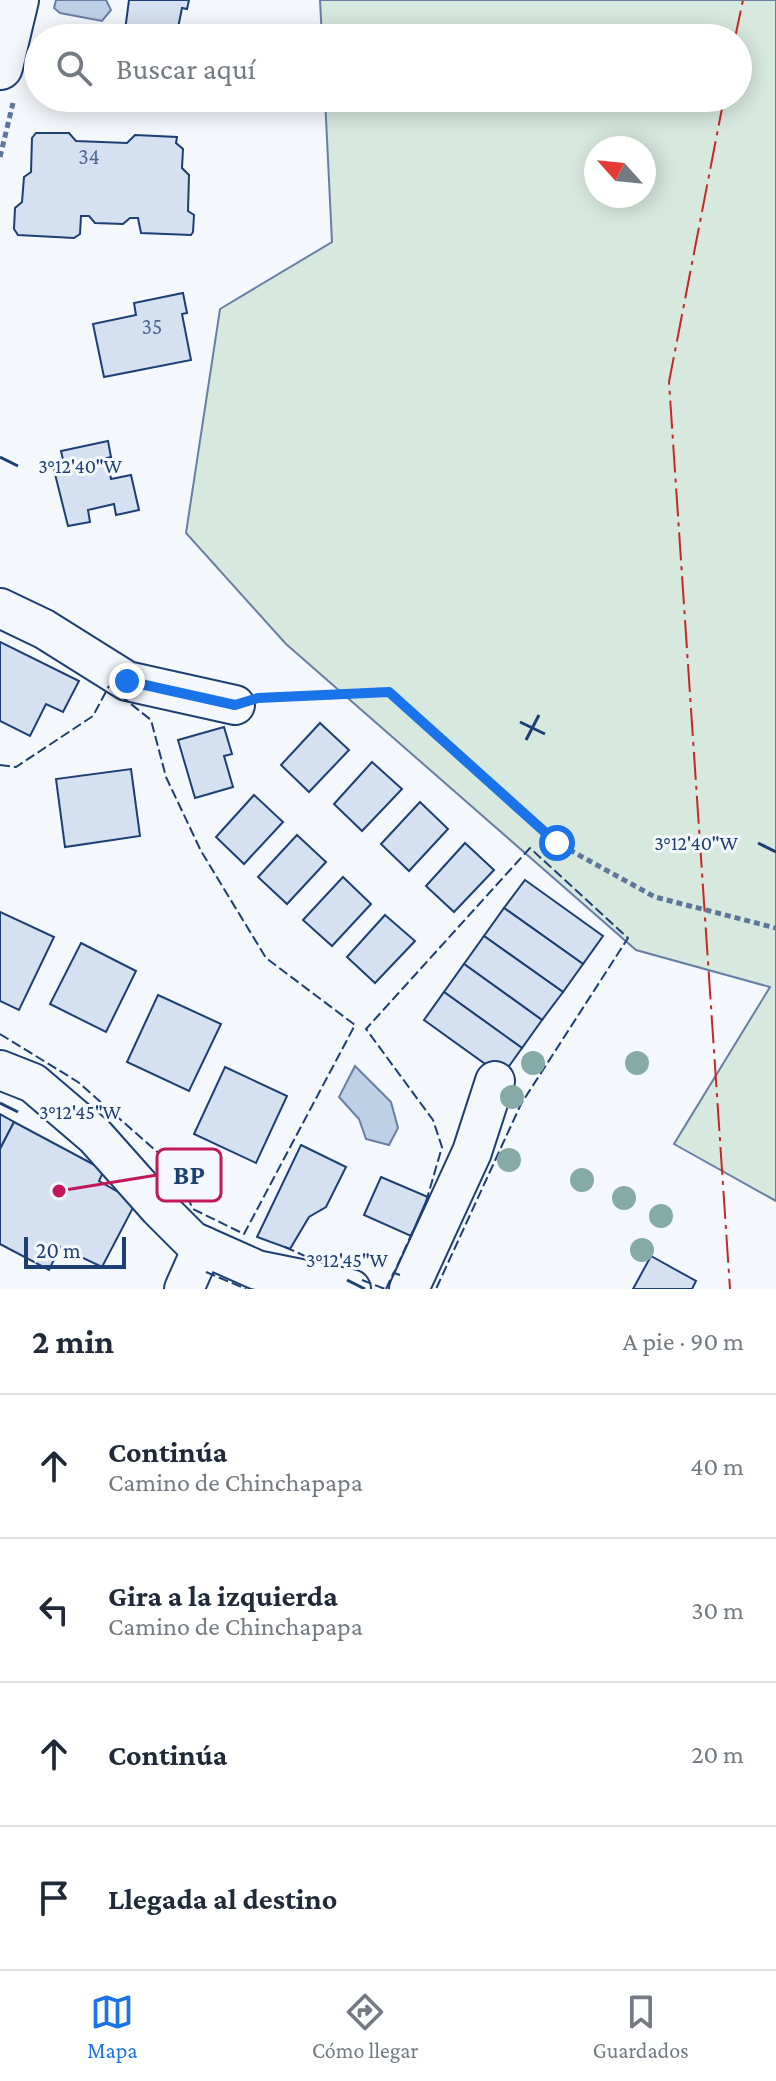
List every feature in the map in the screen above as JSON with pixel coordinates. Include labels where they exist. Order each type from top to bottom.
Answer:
[{"type":"highway","points":[[0,67],[16,0]]},
{"type":"street","points":[[0,608],[44,629],[127,681],[235,705]]},
{"type":"street","points":[[0,1070],[33,1083],[95,1136],[192,1241],[257,1270],[351,1289]]},
{"type":"street","points":[[409,1289],[472,1152],[495,1081]]},
{"type":"street","points":[[184,1289],[203,1246]]},
{"type":"path","points":[[235,705],[258,698],[389,692],[557,843],[655,897],[776,928]]},
{"type":"shaded area","points":[[320,0],[776,0],[776,1201],[674,1144],[770,987],[636,950],[286,644],[186,533],[220,309],[332,242],[326,112],[752,112],[752,24],[321,24]]},
{"type":"water","points":[[56,0],[106,0],[111,10],[102,21],[60,13],[54,8]]},
{"type":"water","points":[[355,1066],[391,1102],[398,1128],[389,1145],[366,1139],[359,1119],[339,1097]]},
{"type":"building","points":[[129,0],[189,0],[187,9],[182,8],[179,24],[126,24]]},
{"type":"building","points":[[36,133],[69,133],[76,141],[127,143],[135,135],[177,137],[176,143],[183,149],[182,168],[189,175],[188,211],[194,215],[193,232],[191,235],[141,233],[138,218],[130,218],[123,224],[95,223],[89,216],[81,216],[80,234],[74,238],[18,235],[14,229],[15,208],[22,202],[24,177],[31,172],[32,138]]},
{"type":"building","points":[[183,293],[187,313],[182,314],[191,360],[104,377],[93,324],[136,315],[134,303]]},
{"type":"building","points":[[108,441],[111,479],[131,475],[139,510],[116,515],[114,504],[88,510],[90,522],[68,526],[53,466],[64,464],[61,451]]},
{"type":"building","points":[[0,642],[79,681],[63,712],[46,704],[30,736],[0,721]]},
{"type":"building","points":[[320,723],[349,750],[309,792],[281,765]]},
{"type":"building","points":[[224,727],[232,754],[224,756],[233,787],[195,798],[178,740]]},
{"type":"building","points":[[372,762],[402,789],[362,831],[334,804]]},
{"type":"building","points":[[131,769],[140,836],[65,847],[56,779]]},
{"type":"building","points":[[254,795],[283,822],[244,864],[216,837]]},
{"type":"building","points":[[420,802],[448,829],[409,871],[381,844]]},
{"type":"building","points":[[297,835],[326,862],[287,904],[258,877]]},
{"type":"building","points":[[465,843],[494,870],[454,912],[426,886]]},
{"type":"building","points":[[343,877],[371,904],[332,946],[303,920]]},
{"type":"building","points":[[525,880],[603,936],[583,964],[504,908]]},
{"type":"building","points":[[504,908],[583,964],[563,992],[484,936]]},
{"type":"building","points":[[0,912],[54,937],[19,1010],[0,1001]]},
{"type":"building","points":[[385,915],[415,941],[375,983],[347,957]]},
{"type":"building","points":[[484,936],[563,992],[542,1020],[464,964]]},
{"type":"building","points":[[81,943],[136,971],[106,1032],[50,1004]]},
{"type":"building","points":[[464,964],[542,1020],[522,1048],[444,992]]},
{"type":"building","points":[[444,992],[522,1048],[502,1076],[424,1020]]},
{"type":"building","points":[[158,995],[221,1024],[189,1091],[127,1062]]},
{"type":"building","points":[[225,1067],[287,1096],[256,1163],[194,1134]]},
{"type":"building","points":[[0,1114],[14,1122],[0,1149]]},
{"type":"building","points":[[14,1122],[104,1170],[99,1181],[136,1202],[102,1267],[60,1247],[49,1270],[0,1244],[0,1149]]},
{"type":"building","points":[[301,1145],[346,1167],[326,1207],[309,1217],[290,1249],[257,1237]]},
{"type":"building","points":[[381,1177],[428,1197],[411,1236],[364,1215]]},
{"type":"building","points":[[651,1256],[696,1281],[692,1289],[633,1289]]},
{"type":"fence","points":[[0,765],[16,767],[93,716],[109,686]]},
{"type":"fence","points":[[0,1034],[78,1082],[172,1165],[193,1209],[244,1234],[355,1025],[266,958],[201,851],[166,777],[151,720],[121,696]]},
{"type":"fence","points":[[426,1202],[442,1147],[433,1120],[366,1029],[530,848],[628,938],[521,1104],[436,1289]]},
{"type":"fence","points":[[400,1275],[394,1273],[413,1231]]},
{"type":"fence","points":[[285,1247],[325,1265]]},
{"type":"fence","points":[[206,1272],[246,1289]]},
{"type":"fence","points":[[386,1289],[394,1272]]},
{"type":"fence","points":[[362,1280],[385,1289]]},
{"type":"power","points":[[738,24],[743,0]]},
{"type":"power","points":[[721,112],[669,382],[730,1289]]},
{"type":"place","name":"BP","points":[[59,1191]]},
{"type":"route","points":[[127,681],[235,705],[258,698],[389,692],[557,843]]}]
